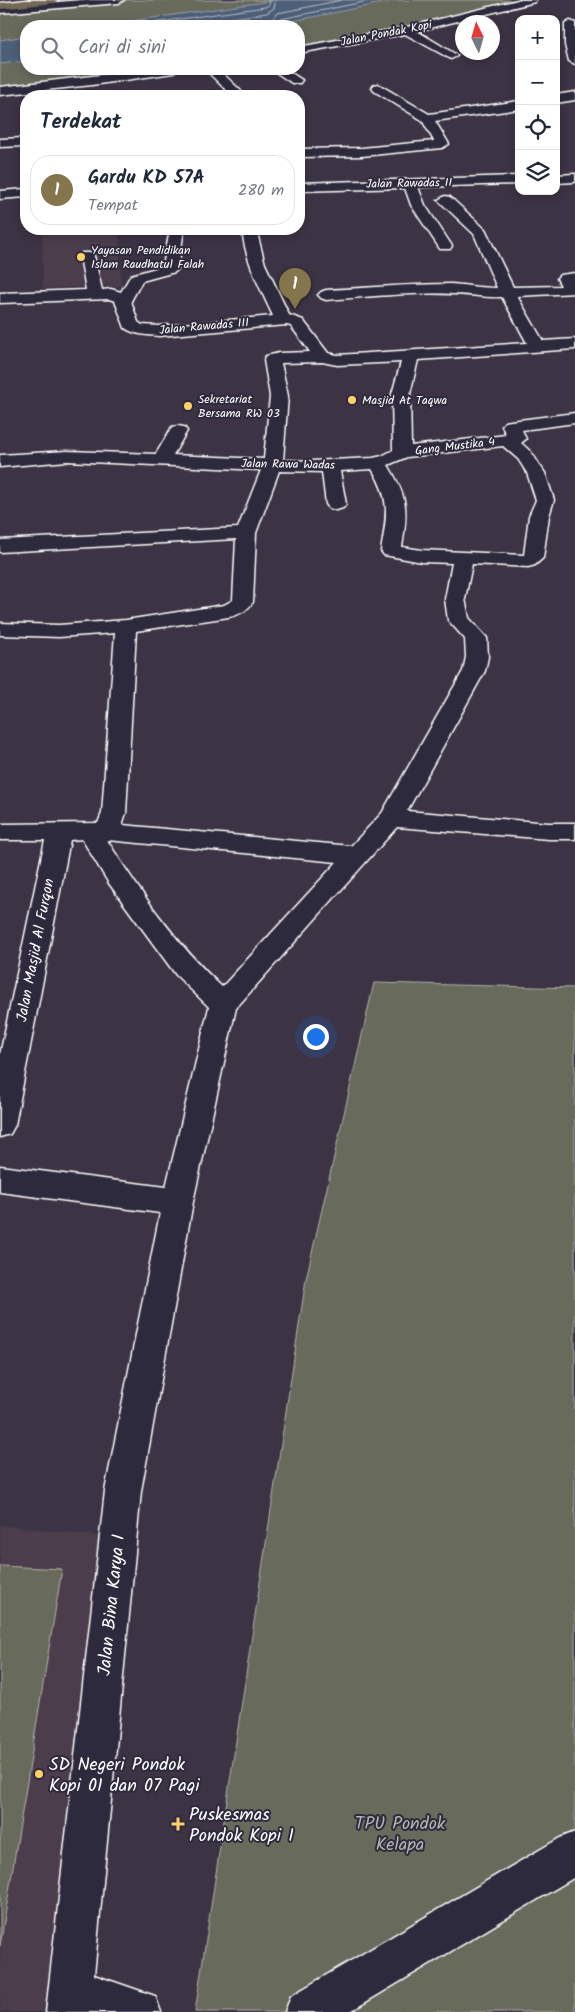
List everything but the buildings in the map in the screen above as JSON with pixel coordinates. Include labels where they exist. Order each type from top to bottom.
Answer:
[{"type":"main road","points":[[0,1],[7,0]]},
{"type":"main road","points":[[0,8],[53,0]]},
{"type":"street","points":[[0,8],[119,0]]},
{"type":"street","name":"Jalan Pondak Kopi","points":[[305,49],[407,30],[531,0]]},
{"type":"street","points":[[481,12],[488,15]]},
{"type":"street","points":[[560,24],[573,24],[574,52],[560,46]]},
{"type":"street","points":[[407,30],[451,56]]},
{"type":"street","points":[[305,51],[332,56]]},
{"type":"street","points":[[0,91],[132,79],[148,75]]},
{"type":"street","points":[[217,75],[232,90]]},
{"type":"street","points":[[287,75],[296,80]]},
{"type":"street","points":[[305,153],[362,152],[442,144],[434,127],[427,118],[378,88]]},
{"type":"street","points":[[560,98],[575,96]]},
{"type":"street","points":[[427,118],[515,106]]},
{"type":"street","points":[[0,143],[20,142]]},
{"type":"street","points":[[560,178],[575,178]]},
{"type":"street","name":"Jalan Rawadas II","points":[[305,186],[515,180]]},
{"type":"street","points":[[410,184],[418,205],[445,246]]},
{"type":"street","points":[[0,194],[20,193]]},
{"type":"street","points":[[445,200],[480,232],[508,292],[538,347]]},
{"type":"street","points":[[0,298],[111,294],[120,296],[124,300],[136,278],[170,269],[176,235]]},
{"type":"street","points":[[250,235],[251,245],[258,264],[283,320],[295,321],[322,357]]},
{"type":"street","points":[[87,256],[95,294]]},
{"type":"street","points":[[326,295],[408,290],[453,290],[481,293],[570,290],[564,278],[575,278]]},
{"type":"street","name":"Jalan Rawadas III","points":[[124,300],[128,322],[133,327],[144,330],[159,331],[283,320]]},
{"type":"street","points":[[0,629],[59,631],[126,626],[236,608],[243,602],[246,532],[273,464],[279,396],[272,360],[278,358],[322,357],[337,360],[411,356],[469,358],[538,347],[575,344]]},
{"type":"street","points":[[402,452],[401,394],[411,356]]},
{"type":"street","points":[[507,440],[517,439],[511,426],[575,418]]},
{"type":"street","points":[[161,461],[178,432]]},
{"type":"street","points":[[377,462],[392,487],[396,506],[397,516],[392,551],[422,556],[528,561],[533,558],[538,516],[545,500],[536,473],[525,456],[507,440]]},
{"type":"street","name":"Gang Mustika 4","points":[[402,452],[507,440]]},
{"type":"street","name":"Jalan Rawa Wadas","points":[[0,461],[67,456],[312,467],[377,462],[388,460],[402,452]]},
{"type":"street","points":[[330,465],[336,504]]},
{"type":"street","points":[[0,546],[246,532]]},
{"type":"street","points":[[98,831],[117,876],[185,968],[222,1004],[355,855],[391,818],[474,671],[477,658],[476,638],[460,620],[456,599],[463,558]]},
{"type":"street","points":[[98,831],[114,813],[126,626]]},
{"type":"street","points":[[391,818],[549,831],[575,831]]},
{"type":"street","points":[[0,832],[98,831],[355,855]]},
{"type":"street","name":"Jalan Masjid Al Furqon","points":[[0,1125],[59,832]]},
{"type":"street","name":"Jalan Bina Karya I","points":[[69,2001],[123,1491],[178,1202],[222,1004]]},
{"type":"street","points":[[0,1179],[178,1202]]},
{"type":"street","points":[[307,2012],[575,1853]]},
{"type":"street","points":[[69,2001],[139,2012]]},
{"type":"shaded area","name":"Yayasan Pendidikan Islam Raudhatul Falah","points":[[42,235],[119,235],[121,286],[43,288]]},
{"type":"shaded area","name":"SD Negeri Pondok Kopi 01 dan 07 Pagi","points":[[0,1525],[100,1536],[54,2012],[0,2012]]},
{"type":"green space","points":[[53,0],[529,0],[481,12],[455,15],[455,17],[305,49],[305,20],[20,20],[20,75],[124,75],[0,90],[0,6]]},
{"type":"green space","name":"TPU Pondok Kelapa","points":[[374,983],[575,988],[575,2012],[195,2012],[306,1279]]},
{"type":"green space","points":[[0,1566],[62,1569],[0,1946]]},
{"type":"water","points":[[279,0],[397,0],[298,20],[138,20]]},
{"type":"water","points":[[20,37],[20,62],[0,64],[0,40]]},
{"type":"place","name":"Yayasan Pendidikan Islam Raudhatul Falah","points":[[81,257]]},
{"type":"place","name":"Gardu KD 57A","points":[[295,309]]},
{"type":"place","name":"Masjid At Taqwa","points":[[352,400]]},
{"type":"place","name":"Sekretariat Bersama RW 03","points":[[188,406]]},
{"type":"place","name":"SD Negeri Pondok Kopi 01 dan 07 Pagi","points":[[39,1774]]},
{"type":"place","name":"Puskesmas Pondok Kopi I","points":[[178,1824]]}]
